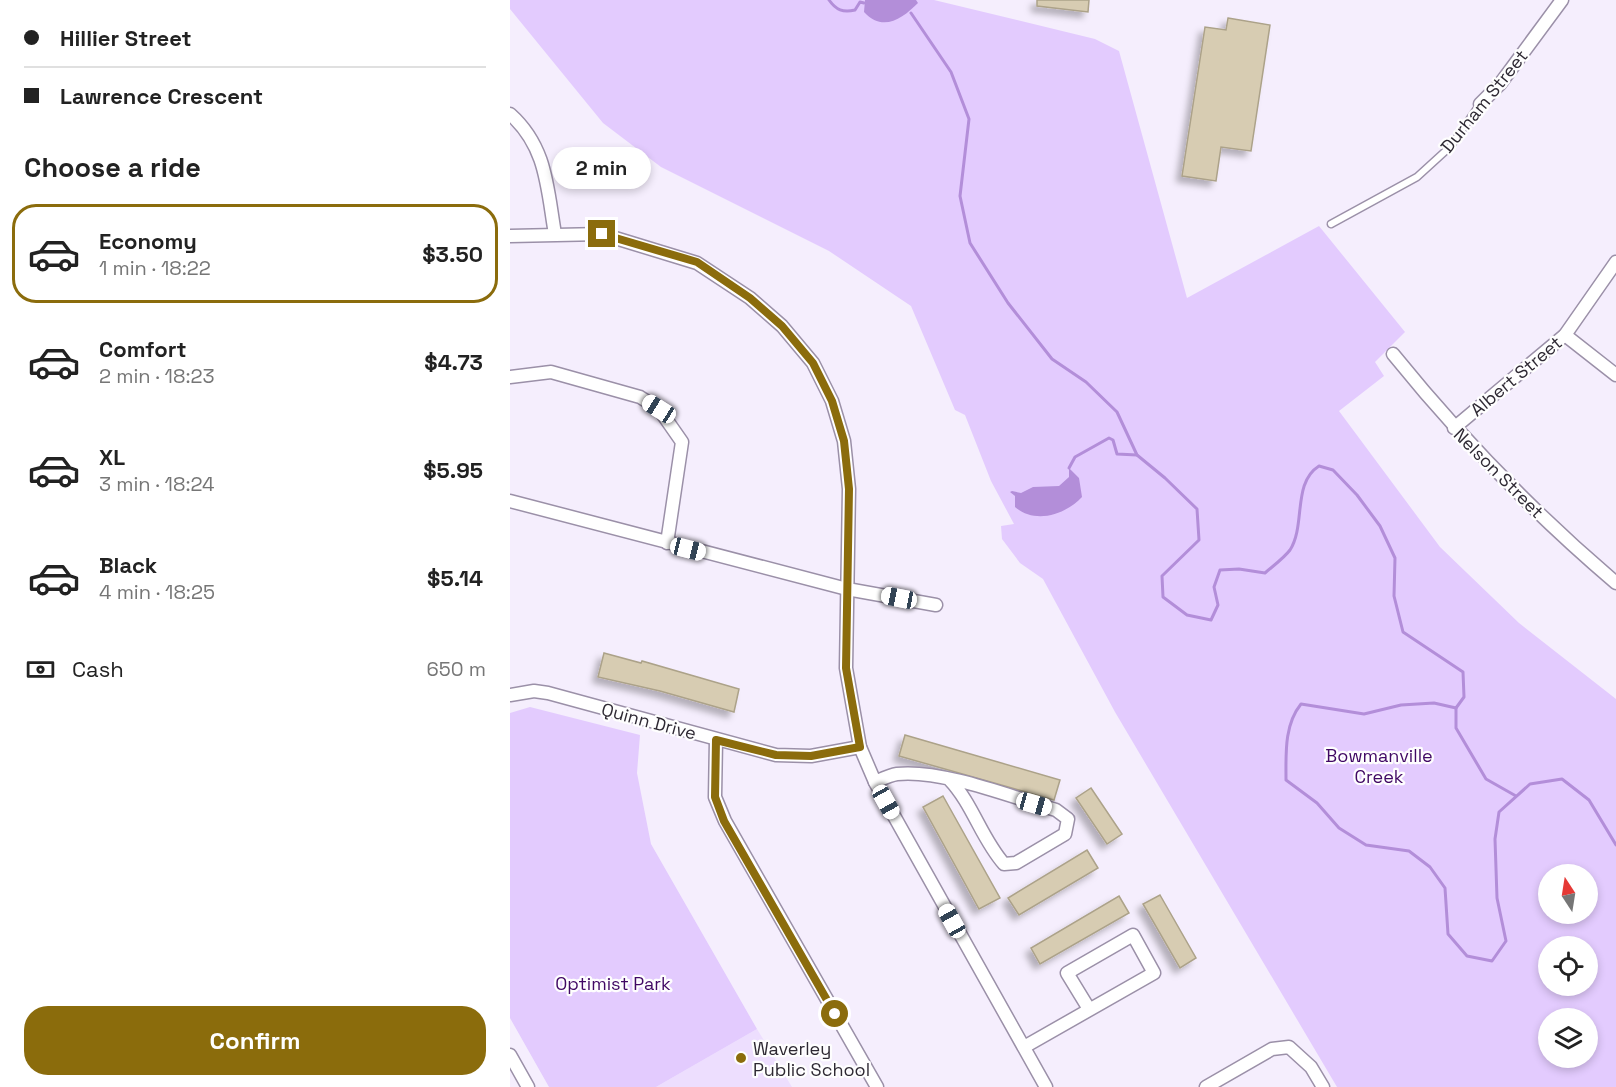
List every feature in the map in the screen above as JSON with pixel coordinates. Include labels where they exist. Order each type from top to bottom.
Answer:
[{"type":"street","name":"Durham Street","points":[[1480,104],[1500,84],[1562,0]]},
{"type":"street","points":[[510,114],[524,127],[543,161],[555,234]]},
{"type":"street","points":[[510,236],[602,234],[697,262],[750,298],[782,326],[813,363],[832,401],[844,441],[849,489],[846,668],[860,747],[875,782],[1046,1087]]},
{"type":"street","name":"Albert Street","points":[[1454,428],[1566,335],[1616,262]]},
{"type":"street","points":[[1566,335],[1616,375]]},
{"type":"street","name":"Nelson Street","points":[[1393,354],[1454,428],[1560,535],[1616,583]]},
{"type":"street","points":[[510,377],[551,372],[640,397],[659,409],[682,442],[667,543]]},
{"type":"street","points":[[510,501],[847,589],[936,605]]},
{"type":"street","name":"Quinn Drive","points":[[510,695],[534,691],[548,693],[776,755],[811,756],[860,747]]},
{"type":"street","points":[[716,740],[715,797],[724,821],[877,1087]]},
{"type":"street","points":[[875,782],[895,774],[924,774],[949,779],[1056,810],[1068,819],[1065,834],[1016,863],[1004,864],[991,849],[962,793],[949,779]]},
{"type":"street","points":[[1024,1047],[1154,973],[1133,935],[1067,973],[1089,1009]]},
{"type":"street","points":[[1206,1087],[1272,1049],[1289,1047],[1311,1067],[1323,1087]]},
{"type":"street","points":[[510,1055],[528,1087]]},
{"type":"lane","name":"Durham Street","points":[[1331,224],[1417,177],[1451,146],[1480,104]]},
{"type":"shaded area","points":[[865,0],[916,0],[918,3],[899,18],[878,22],[864,12]]},
{"type":"shaded area","points":[[1069,468],[1079,478],[1082,497],[1075,503],[1059,512],[1041,516],[1023,512],[1015,507],[1015,496],[1010,492],[1021,493],[1033,487],[1059,486],[1069,477]]},
{"type":"shaded area","name":"Waverley Public School","points":[[757,1029],[792,1087],[656,1087]]},
{"type":"green space","name":"Bowmanville Creek","points":[[510,0],[934,0],[1095,39],[1119,51],[1187,298],[1319,226],[1405,332],[1375,362],[1384,376],[1339,411],[1440,547],[1519,623],[1616,699],[1616,1087],[1337,1087],[1115,712],[1043,579],[1020,563],[1002,539],[1001,526],[1014,524],[991,481],[965,415],[955,410],[911,306],[829,251],[661,167],[603,123],[510,9]]},
{"type":"green space","name":"Optimist Park","points":[[530,707],[640,735],[637,773],[651,844],[757,1029],[656,1087],[549,1087],[510,1018],[510,713]]},
{"type":"building","points":[[1037,0],[1089,0],[1088,12],[1037,6]]},
{"type":"building","points":[[1228,18],[1270,25],[1251,151],[1221,147],[1216,181],[1182,176],[1205,27],[1226,30]]},
{"type":"building","points":[[604,653],[641,663],[642,661],[739,689],[734,712],[660,691],[598,677]]},
{"type":"building","points":[[905,735],[1060,780],[1054,800],[899,756]]},
{"type":"building","points":[[1091,788],[1122,834],[1107,844],[1076,798]]},
{"type":"building","points":[[943,796],[1000,898],[979,909],[923,807]]},
{"type":"building","points":[[1087,850],[1098,868],[1019,915],[1008,898]]},
{"type":"building","points":[[1160,895],[1196,958],[1180,968],[1143,904]]},
{"type":"building","points":[[1119,896],[1129,913],[1040,964],[1031,948]]},
{"type":"waterway","points":[[829,0],[843,11],[855,10],[860,2],[864,3]]},
{"type":"waterway","name":"Bowmanville Creek","points":[[911,13],[951,72],[969,119],[960,196],[970,243],[1008,303],[1052,359],[1086,382],[1117,412],[1137,455],[1197,509],[1199,540],[1162,576],[1163,597],[1187,615],[1211,620],[1218,605],[1214,587],[1220,570],[1239,569],[1265,573],[1290,550],[1295,540],[1305,483],[1319,466],[1333,470],[1357,495],[1380,526],[1395,558],[1394,596],[1403,632],[1463,672],[1464,697],[1456,708],[1434,703],[1401,705],[1364,714],[1301,704],[1295,712],[1289,730],[1286,780],[1317,803],[1339,828],[1366,845],[1409,851],[1430,867],[1445,888],[1448,934],[1467,956],[1492,961],[1506,941],[1497,898],[1495,839],[1499,812],[1530,784],[1562,779],[1589,800],[1616,845]]},
{"type":"waterway","points":[[1069,468],[1075,457],[1109,438],[1113,440],[1117,454],[1137,455]]},
{"type":"waterway","name":"Bowmanville Creek","points":[[1456,708],[1456,728],[1486,779],[1516,796]]},
{"type":"place","name":"Waverley Public School","points":[[741,1058]]},
{"type":"route","points":[[602,234],[697,262],[750,298],[782,326],[813,363],[832,401],[844,441],[849,489],[846,668],[860,747],[811,756],[776,755],[716,740],[715,797],[724,821],[835,1014]]}]
